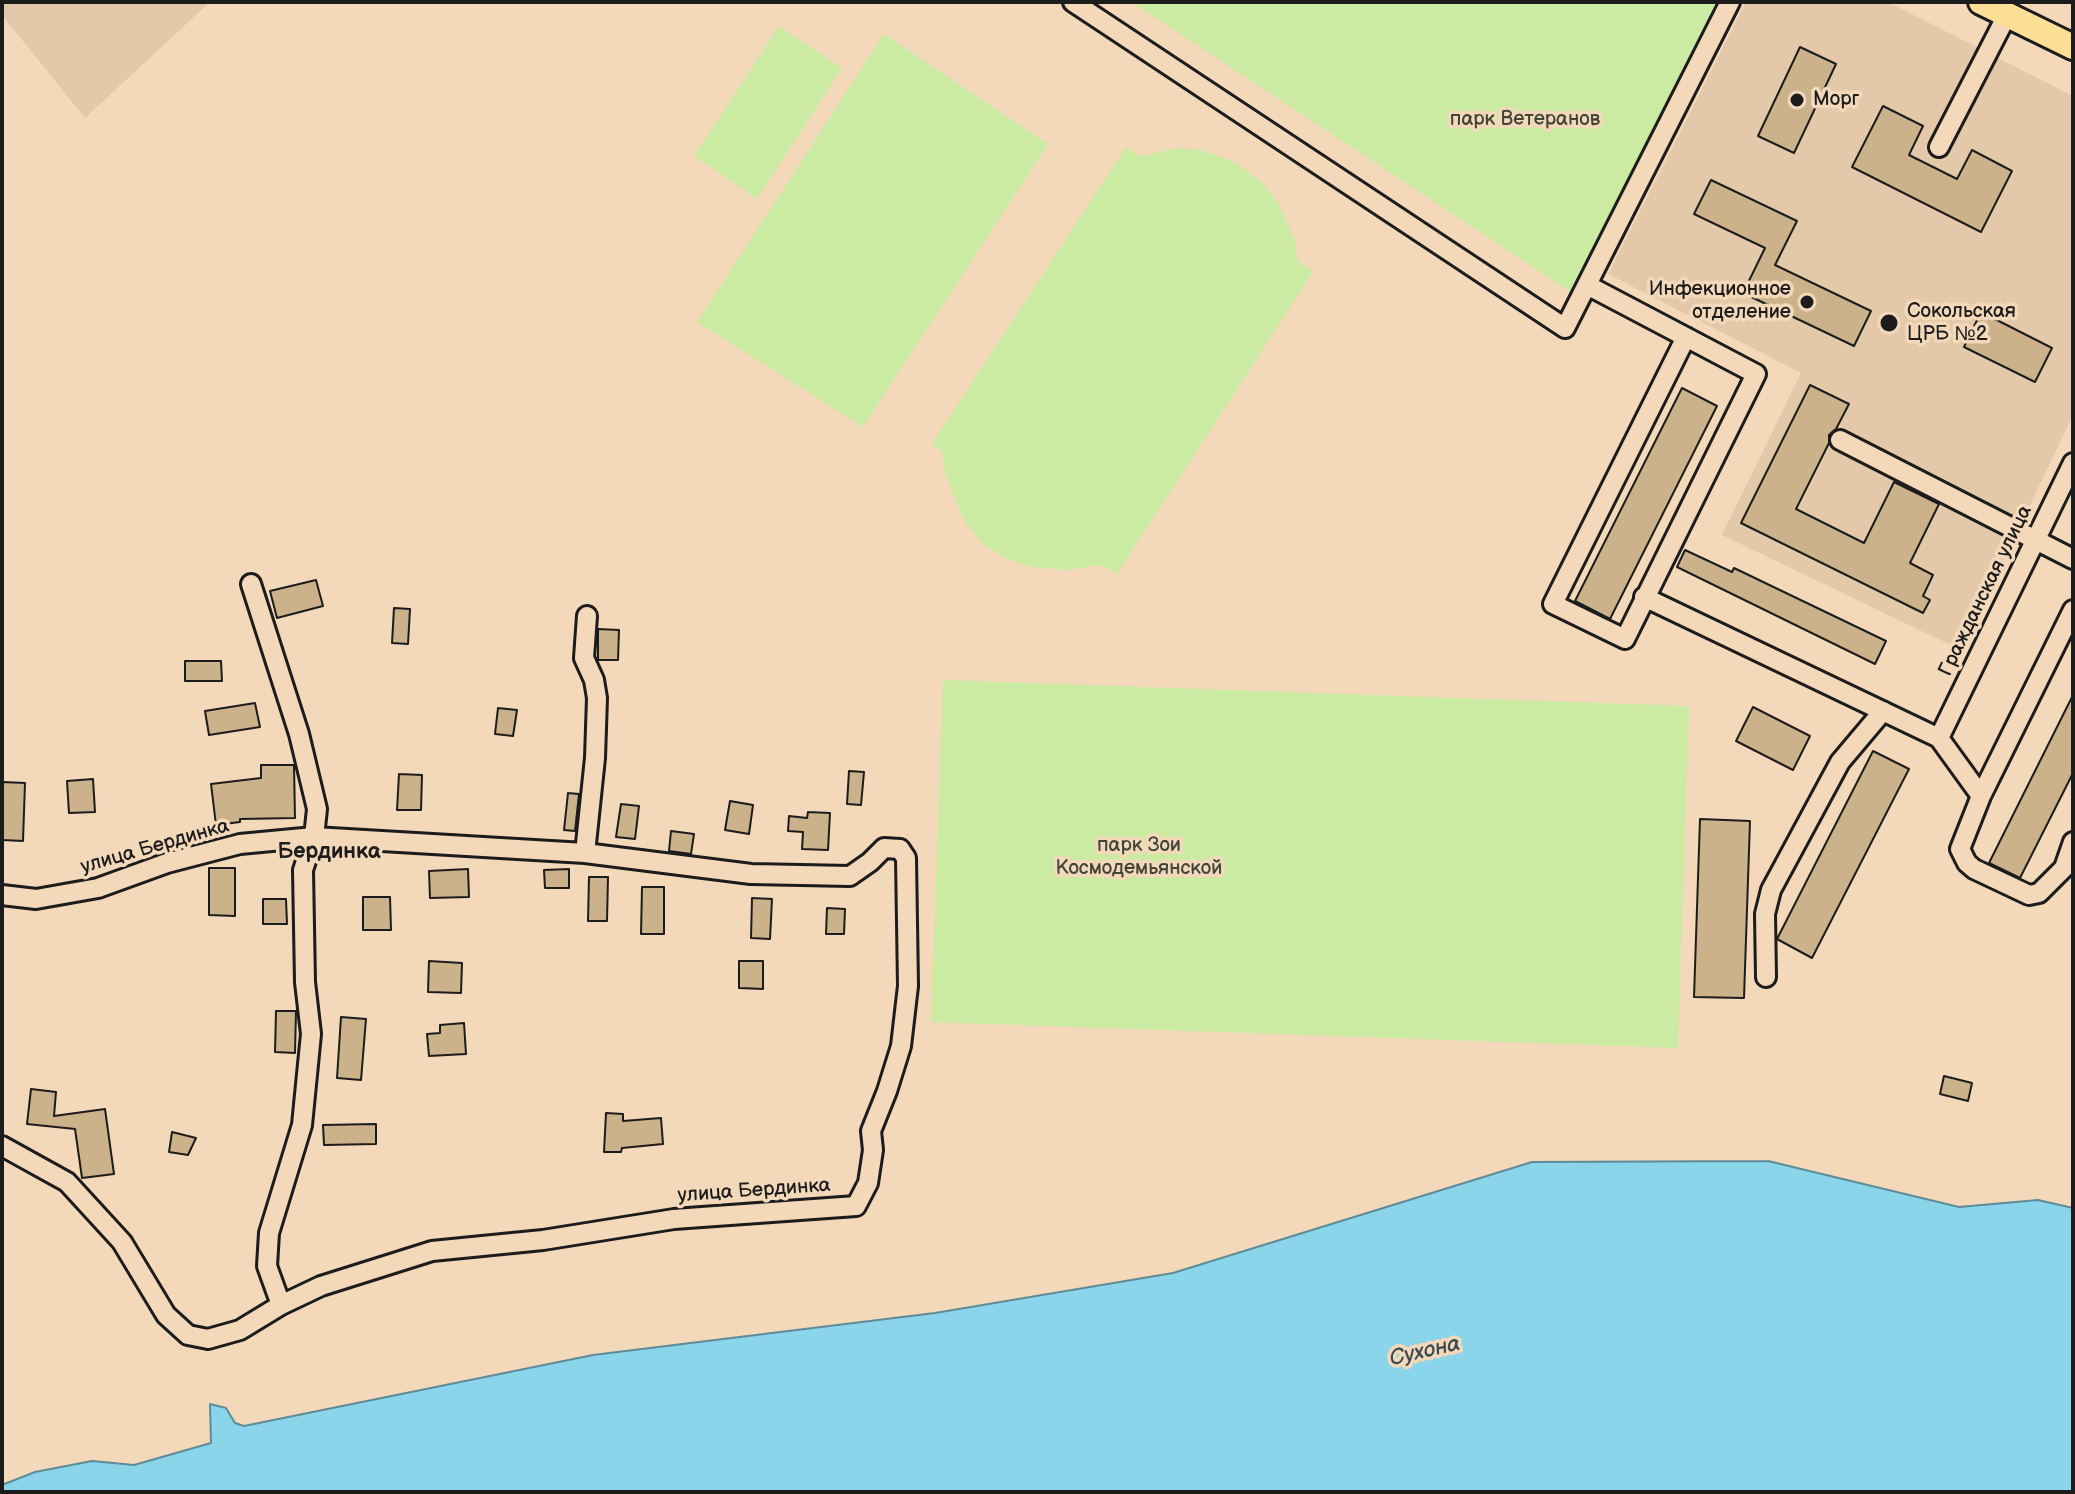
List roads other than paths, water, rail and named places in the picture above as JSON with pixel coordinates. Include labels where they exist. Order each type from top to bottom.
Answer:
[{"type":"main road","points":[[1981,2],[2073,47]]},
{"type":"street","points":[[1073,2],[1565,328],[1730,2]]},
{"type":"street","points":[[1939,147],[2007,15]]},
{"type":"street","points":[[1587,285],[1686,337],[1756,374],[1625,639],[1553,604],[1686,337]]},
{"type":"street","points":[[1840,440],[2073,559]]},
{"type":"street","name":"Гражданская улица","points":[[1939,738],[2073,463]]},
{"type":"street","points":[[251,584],[299,734],[317,809],[314,837],[303,870],[305,982],[311,1034],[302,1125],[269,1233],[267,1266],[281,1305]]},
{"type":"street","points":[[1644,597],[1939,738],[1981,796]]},
{"type":"street","points":[[2073,610],[1981,796],[1960,849],[1974,869],[2029,895],[2039,893],[2069,870],[2073,842]]},
{"type":"street","points":[[585,853],[595,758],[597,698],[594,680],[584,663],[587,616]]},
{"type":"street","points":[[1766,977],[1765,914],[1771,890],[1840,762],[1883,711]]},
{"type":"street","name":"улица Бердинка","points":[[2,895],[36,899],[98,888],[167,863],[240,844],[314,837],[585,853],[751,874],[850,876],[884,848],[900,849],[906,858],[908,972],[901,1046],[871,1131],[873,1150],[868,1183],[856,1206],[674,1219],[543,1240],[432,1251],[321,1286],[240,1330],[208,1339],[188,1335],[166,1315],[122,1242],[67,1182],[2,1146]]},
{"type":"water","name":"Сухона","points":[[1768,1161],[1959,1207],[2038,1200],[2073,1208],[2073,1492],[2,1492],[2,1485],[35,1472],[92,1461],[134,1465],[211,1443],[210,1404],[226,1408],[235,1423],[244,1426],[593,1355],[935,1313],[1173,1273],[1532,1162]]},
{"type":"place","name":"Морг","points":[[1797,100]]},
{"type":"place","name":"Инфекционное отделение","points":[[1807,302]]},
{"type":"place","name":"Сокольская ЦРБ №2","points":[[1889,323]]},
{"type":"district","name":"Бердинка","points":[[329,852]]},
{"type":"park label","name":"парк Ветеранов","points":[[1525,120]]},
{"type":"park label","name":"парк Зои Космодемьянской","points":[[1139,858]]}]
